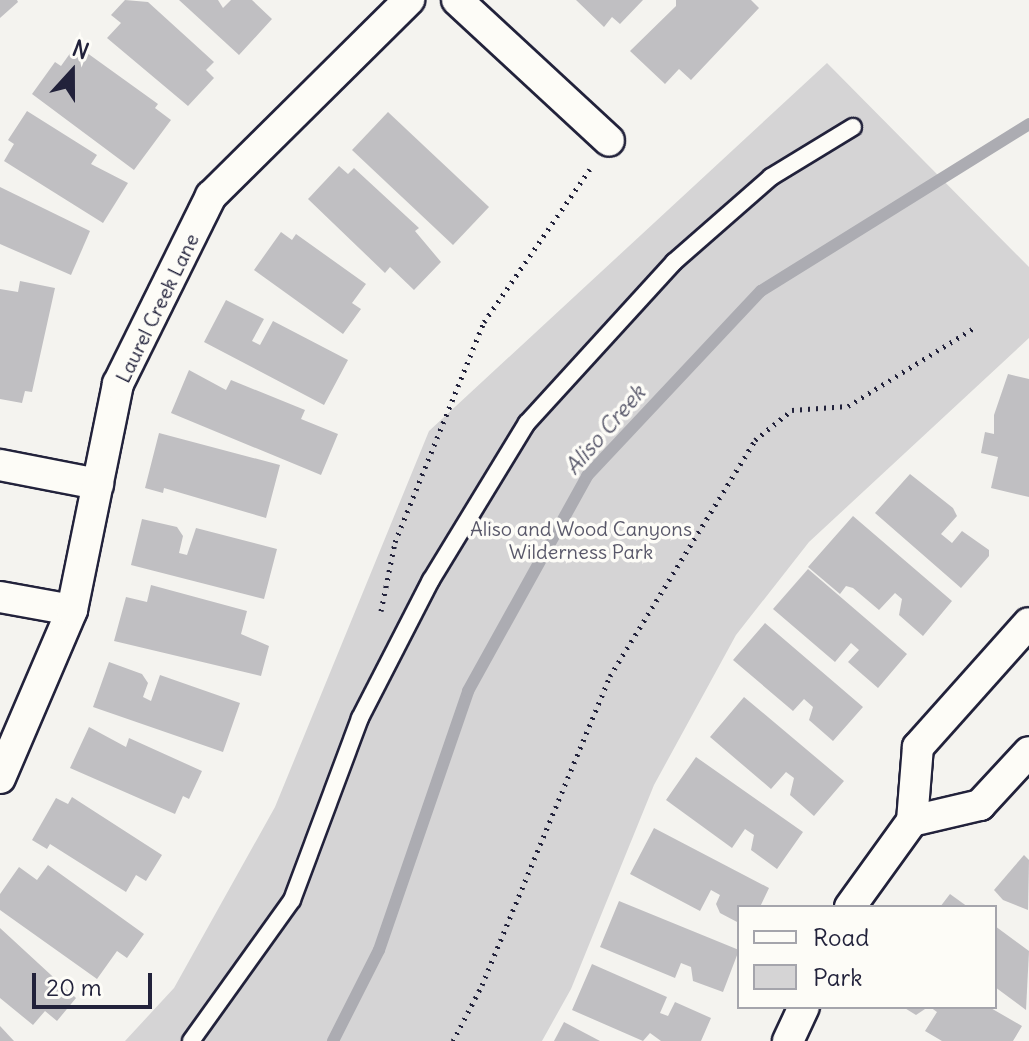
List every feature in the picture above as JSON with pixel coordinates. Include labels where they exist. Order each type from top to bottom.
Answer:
[{"type":"street","name":"Laurel Creek Lane","points":[[0,778],[72,610],[118,384],[211,196],[409,0]]},
{"type":"street","points":[[457,0],[609,141]]},
{"type":"street","points":[[0,465],[98,484]]},
{"type":"street","points":[[0,597],[72,610]]},
{"type":"street","points":[[851,905],[912,821],[918,747],[1029,623]]},
{"type":"street","points":[[912,821],[980,805],[1029,752]]},
{"type":"street","points":[[788,1041],[803,1009]]},
{"type":"lane","points":[[191,1041],[292,900],[360,718],[431,580],[527,423],[674,262],[771,177],[853,127]]},
{"type":"path","points":[[380,616],[395,542],[484,322],[609,141]]},
{"type":"path","points":[[453,1041],[482,985],[610,676],[755,440],[792,410],[848,406],[974,328]]},
{"type":"green space","name":"Aliso and Wood Canyons Wilderness Park","points":[[827,63],[1029,267],[1029,338],[809,542],[736,635],[654,785],[571,989],[542,1041],[125,1041],[174,988],[275,807],[429,431]]},
{"type":"building","points":[[0,0],[17,0],[18,2],[0,18]]},
{"type":"building","points":[[125,0],[148,2],[214,62],[206,70],[214,78],[188,106],[107,38],[121,23],[111,15]]},
{"type":"building","points":[[179,0],[218,0],[223,8],[231,0],[252,0],[272,19],[239,55]]},
{"type":"building","points":[[576,0],[643,0],[620,24],[612,17],[604,27]]},
{"type":"building","points":[[676,0],[751,0],[759,8],[691,80],[679,69],[665,84],[630,51],[676,6]]},
{"type":"building","points":[[76,45],[158,104],[155,108],[171,120],[134,170],[32,94],[55,62],[61,66]]},
{"type":"building","points":[[27,111],[97,155],[91,164],[128,183],[103,223],[4,161],[14,144],[8,140]]},
{"type":"building","points":[[388,112],[489,207],[453,245],[352,150]]},
{"type":"building","points":[[339,166],[348,174],[354,168],[419,228],[415,231],[441,262],[414,290],[390,267],[385,273],[308,199]]},
{"type":"building","points":[[0,187],[90,231],[71,275],[0,244]]},
{"type":"building","points":[[281,232],[292,240],[296,234],[366,284],[352,303],[361,309],[343,334],[254,270]]},
{"type":"building","points":[[20,281],[55,288],[32,392],[25,391],[22,403],[0,399],[0,289],[18,292]]},
{"type":"building","points":[[226,300],[264,319],[252,341],[260,345],[273,321],[348,360],[324,405],[204,342]]},
{"type":"building","points":[[189,370],[226,390],[231,380],[305,410],[301,419],[338,434],[321,475],[171,413]]},
{"type":"building","points":[[1008,374],[1029,379],[1029,497],[991,488],[998,457],[981,453],[985,432],[994,434],[994,415]]},
{"type":"building","points":[[159,433],[280,465],[266,518],[164,488],[163,493],[145,488]]},
{"type":"building","points":[[910,474],[953,508],[957,516],[941,534],[952,543],[962,531],[989,550],[989,556],[961,588],[875,513]]},
{"type":"building","points":[[853,516],[952,601],[923,636],[899,615],[902,599],[895,593],[879,610],[853,588],[846,586],[840,594],[808,567]]},
{"type":"building","points":[[142,519],[177,527],[183,536],[179,553],[187,555],[196,528],[277,549],[264,599],[131,565]]},
{"type":"building","points":[[808,569],[907,654],[878,688],[848,662],[859,650],[851,643],[835,662],[773,609]]},
{"type":"building","points":[[151,585],[247,611],[241,634],[269,646],[261,676],[114,641],[126,597],[147,602]]},
{"type":"building","points":[[765,623],[863,707],[833,741],[809,720],[813,707],[804,699],[793,711],[733,660]]},
{"type":"building","points":[[109,662],[142,674],[148,683],[143,697],[151,701],[160,675],[240,703],[223,752],[93,707]]},
{"type":"building","points":[[744,697],[844,781],[814,816],[790,795],[794,778],[786,772],[771,789],[710,737]]},
{"type":"building","points":[[89,727],[126,747],[129,738],[202,771],[189,799],[183,796],[175,814],[70,768]]},
{"type":"building","points":[[696,757],[803,832],[777,869],[751,850],[754,835],[745,829],[732,848],[666,800]]},
{"type":"building","points":[[72,797],[162,855],[146,881],[136,875],[126,892],[50,844],[47,849],[32,840],[56,798],[68,804]]},
{"type":"building","points":[[654,828],[769,888],[761,905],[737,905],[737,922],[720,913],[716,904],[720,895],[711,890],[700,911],[630,874]]},
{"type":"building","points":[[1024,855],[1029,860],[1028,910],[1003,900],[994,890]]},
{"type":"building","points":[[48,865],[144,934],[127,958],[117,951],[97,979],[0,910],[0,894],[19,867],[37,880]]},
{"type":"building","points":[[950,894],[965,905],[942,905]]},
{"type":"building","points":[[619,901],[737,949],[737,955],[723,992],[693,981],[691,967],[681,963],[675,978],[600,947]]},
{"type":"building","points":[[997,927],[1029,951],[1026,1010],[997,988]]},
{"type":"building","points":[[0,928],[76,998],[57,1021],[45,1011],[33,1025],[0,998]]},
{"type":"building","points":[[592,964],[667,997],[660,1013],[668,1016],[675,1002],[711,1018],[701,1041],[661,1041],[650,1033],[643,1041],[572,1010]]},
{"type":"building","points":[[906,1009],[925,1009],[916,1015]]},
{"type":"building","points":[[933,1009],[992,1009],[1022,1026],[1013,1041],[942,1041],[925,1031],[937,1012]]},
{"type":"building","points":[[564,1022],[600,1041],[554,1041]]},
{"type":"building","points":[[0,1026],[14,1041],[0,1041]]},
{"type":"waterway","name":"Aliso Creek","points":[[333,1041],[379,950],[468,691],[587,476],[761,291],[1029,124]]}]
